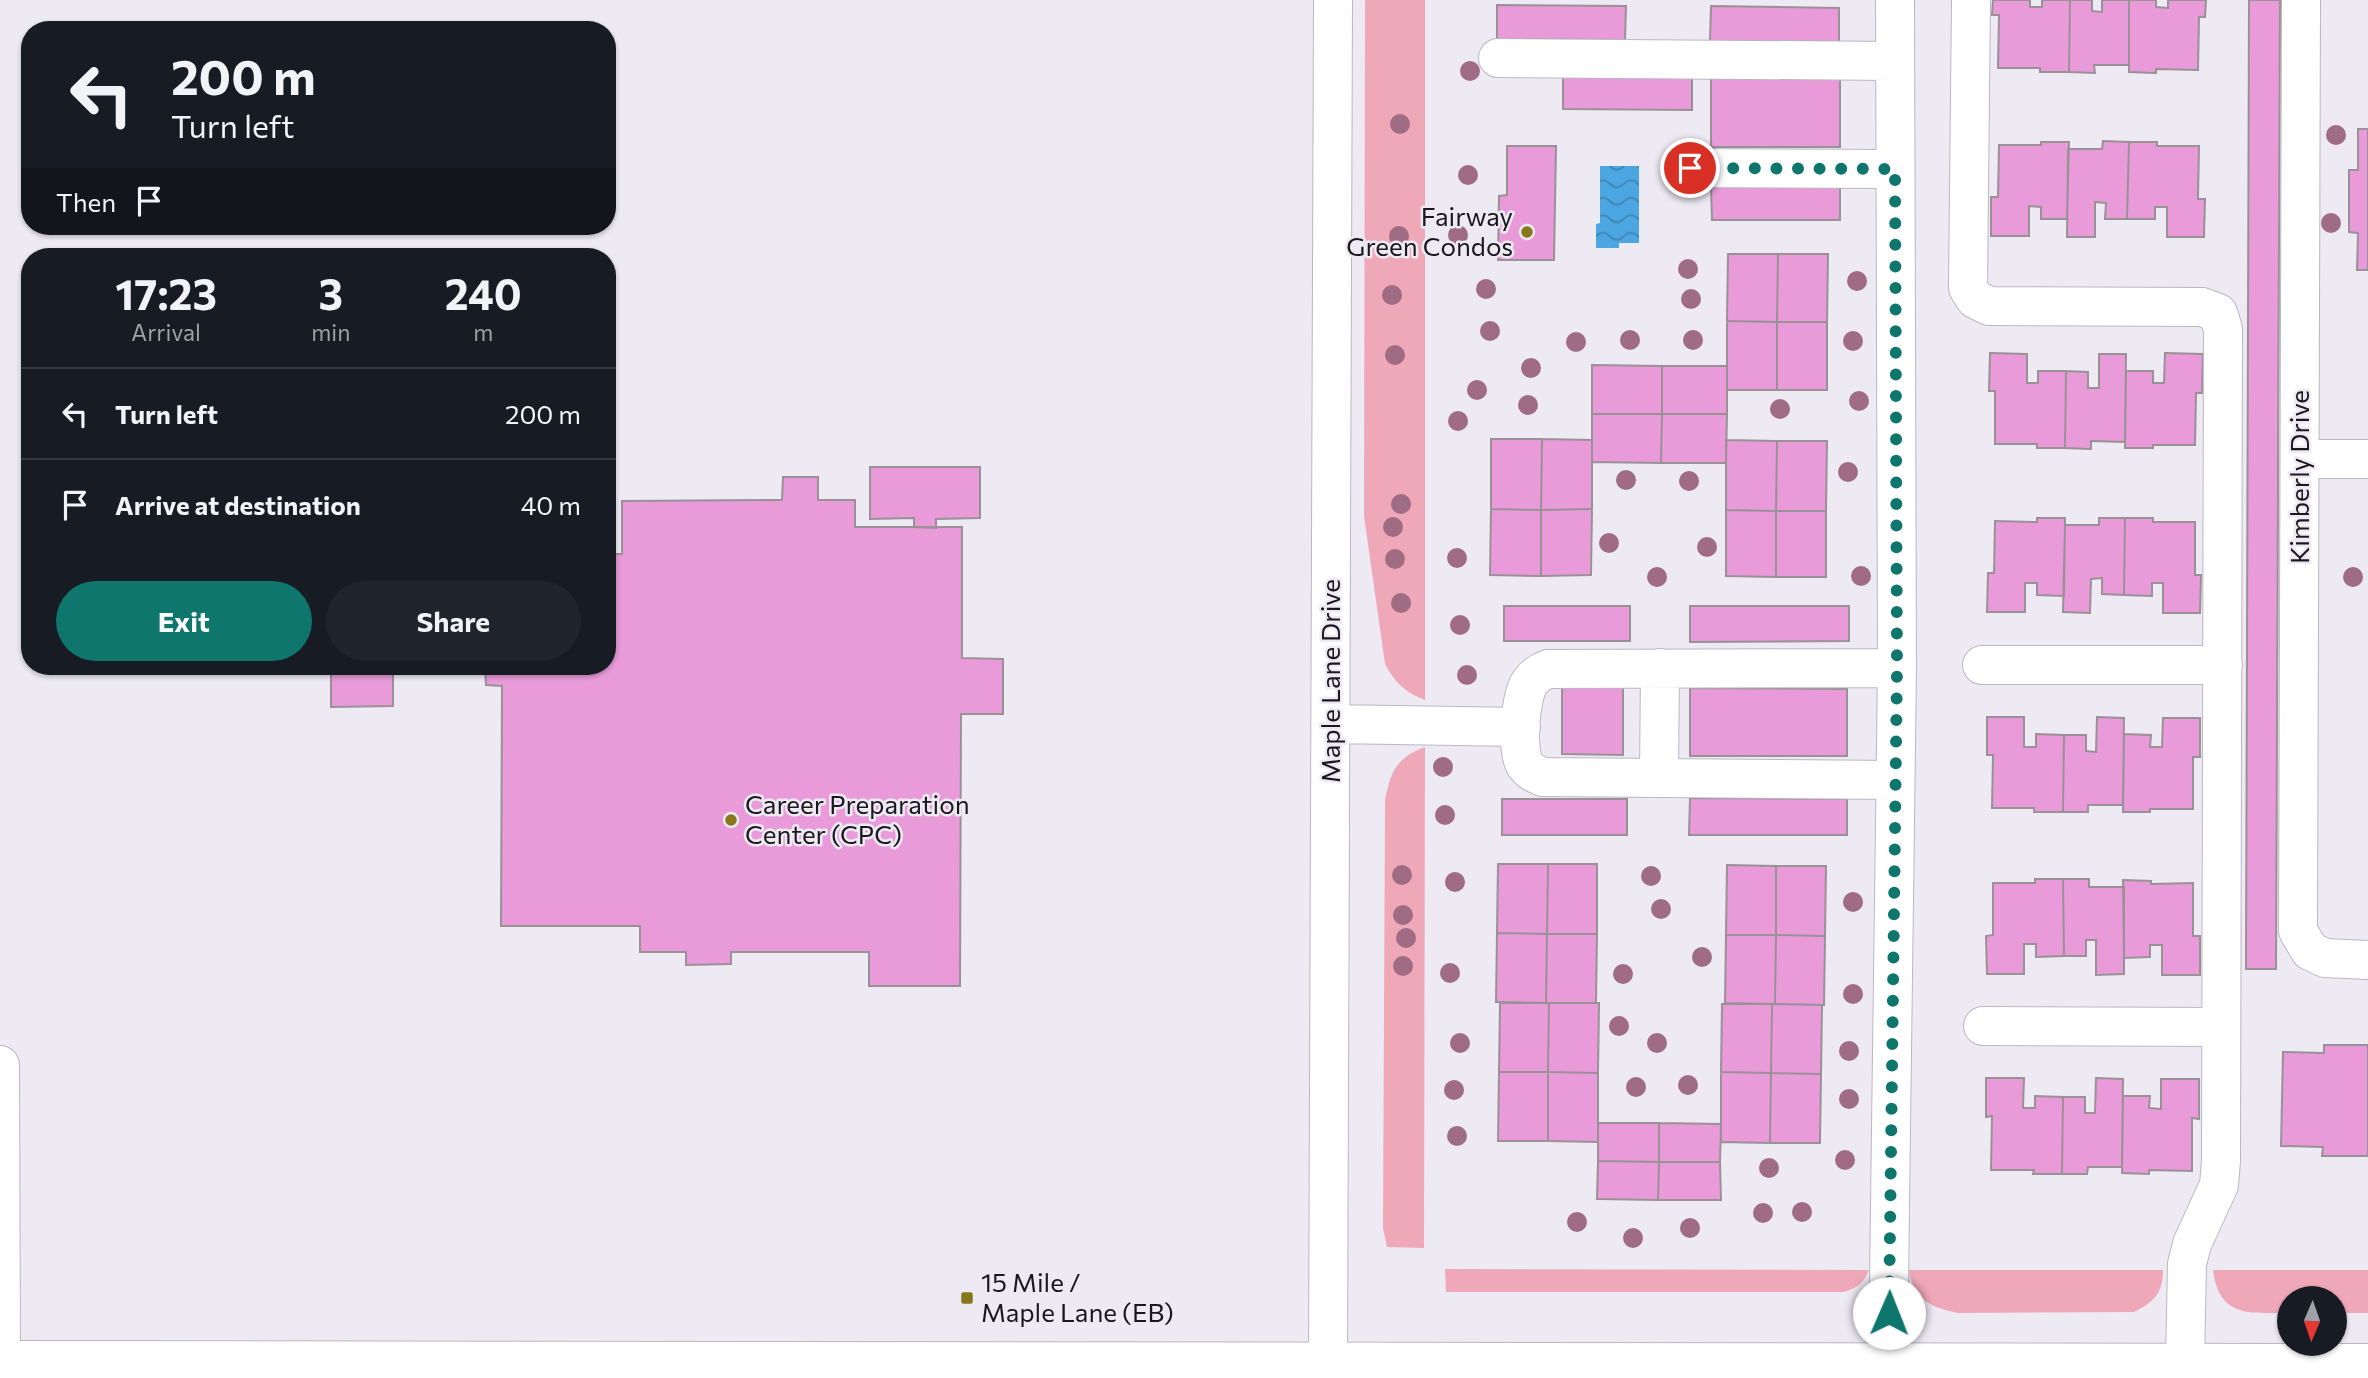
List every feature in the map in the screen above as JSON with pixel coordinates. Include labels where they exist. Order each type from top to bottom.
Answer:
[{"type":"street","name":"Maple Lane Drive","points":[[1328,1362],[1333,0]]},
{"type":"street","points":[[1888,1361],[1897,668],[1895,0]]},
{"type":"street","points":[[1971,0],[1968,288],[1975,299],[1989,306],[2202,307],[2218,313],[2222,329],[2221,1161],[2219,1185],[2192,1244],[2187,1264],[2186,1363]]},
{"type":"street","name":"Kimberly Drive","points":[[2301,0],[2298,931],[2310,951],[2325,958],[2368,960]]},
{"type":"street","points":[[1498,58],[1895,61]]},
{"type":"street","points":[[1690,168],[1895,169]]},
{"type":"street","points":[[2300,459],[2368,459]]},
{"type":"street","points":[[1982,665],[2223,665]]},
{"type":"street","points":[[1660,668],[1660,778]]},
{"type":"street","points":[[1895,780],[1544,777],[1533,773],[1526,766],[1522,756],[1521,727],[1522,707],[1529,683],[1537,674],[1548,669],[1897,668]]},
{"type":"street","points":[[1331,724],[1521,727]]},
{"type":"street","points":[[1983,1027],[2221,1027]]},
{"type":"street","points":[[0,1065],[1,1360],[818,1370],[1328,1362],[1888,1361],[2127,1370],[2186,1363],[2368,1363]]},
{"type":"shaded area","points":[[1365,0],[1425,0],[1425,700],[1402,686],[1385,664],[1364,516]]},
{"type":"shaded area","points":[[1425,747],[1424,1248],[1387,1247],[1383,1228],[1385,800],[1396,767],[1407,756]]},
{"type":"shaded area","points":[[1445,1269],[1869,1270],[1859,1285],[1843,1292],[1446,1292]]},
{"type":"shaded area","points":[[1908,1270],[2163,1270],[2156,1296],[2134,1312],[1958,1313],[1939,1308],[1925,1300],[1915,1289]]},
{"type":"shaded area","points":[[2213,1270],[2368,1270],[2368,1313],[2347,1313],[2347,1286],[2277,1286],[2277,1313],[2261,1313],[2238,1310],[2229,1305],[2216,1286]]},
{"type":"water","points":[[1600,166],[1639,166],[1639,243],[1619,243],[1619,248],[1596,248],[1596,224],[1600,223]]},
{"type":"building","points":[[1993,0],[2030,0],[2030,7],[2042,7],[2042,0],[2070,0],[2069,72],[2040,72],[2040,68],[1998,68],[1999,15],[1992,15]]},
{"type":"building","points":[[2070,0],[2092,0],[2092,11],[2102,12],[2102,0],[2129,0],[2129,65],[2094,65],[2095,73],[2069,72]]},
{"type":"building","points":[[2129,0],[2156,0],[2156,7],[2168,8],[2168,0],[2206,0],[2205,17],[2199,17],[2198,70],[2156,69],[2156,73],[2129,72]]},
{"type":"building","points":[[2249,0],[2280,0],[2276,969],[2246,969]]},
{"type":"building","points":[[1497,5],[1626,6],[1625,40],[1497,39]]},
{"type":"building","points":[[1711,6],[1839,8],[1839,42],[1710,41]]},
{"type":"building","points":[[1563,75],[1692,76],[1692,110],[1563,109]]},
{"type":"building","points":[[1711,75],[1840,76],[1840,147],[1711,147]]},
{"type":"building","points":[[2358,129],[2368,129],[2368,270],[2357,270],[2358,233],[2349,232],[2349,170],[2358,170]]},
{"type":"building","points":[[2103,141],[2129,142],[2127,219],[2105,219],[2106,203],[2095,202],[2095,237],[2067,237],[2068,149],[2102,149]]},
{"type":"building","points":[[2041,142],[2069,142],[2067,219],[2041,219],[2041,207],[2029,206],[2029,236],[1991,236],[1991,197],[1998,197],[1999,145],[2041,145]]},
{"type":"building","points":[[2129,142],[2157,142],[2157,146],[2199,146],[2198,199],[2205,199],[2204,237],[2167,237],[2167,207],[2155,207],[2155,219],[2127,219]]},
{"type":"building","points":[[1507,146],[1556,146],[1554,260],[1498,260],[1499,196],[1507,195]]},
{"type":"building","points":[[1840,185],[1840,220],[1712,220],[1711,186]]},
{"type":"building","points":[[1728,254],[1778,254],[1777,322],[1727,321]]},
{"type":"building","points":[[1778,254],[1828,254],[1827,322],[1777,322]]},
{"type":"building","points":[[1727,321],[1777,322],[1777,390],[1727,390]]},
{"type":"building","points":[[1777,322],[1827,322],[1827,390],[1777,390]]},
{"type":"building","points":[[1990,353],[2027,354],[2027,383],[2038,383],[2038,371],[2066,371],[2065,448],[2037,448],[2037,444],[1995,444],[1995,391],[1989,391]]},
{"type":"building","points":[[2165,353],[2203,354],[2202,393],[2196,393],[2195,445],[2125,448],[2126,371],[2153,371],[2153,383],[2164,383]]},
{"type":"building","points":[[2099,354],[2126,354],[2125,442],[2091,441],[2091,449],[2065,448],[2066,371],[2088,372],[2088,388],[2099,388]]},
{"type":"building","points":[[1592,365],[1662,366],[1662,414],[1592,414]]},
{"type":"building","points":[[1662,366],[1727,366],[1727,414],[1662,414]]},
{"type":"building","points":[[1592,414],[1662,414],[1661,463],[1592,462]]},
{"type":"building","points":[[1662,414],[1727,414],[1726,463],[1661,463]]},
{"type":"building","points":[[1491,439],[1542,439],[1541,510],[1491,509]]},
{"type":"building","points":[[1542,439],[1592,440],[1592,509],[1541,510]]},
{"type":"building","points":[[1726,440],[1777,441],[1776,511],[1726,510]]},
{"type":"building","points":[[1777,441],[1827,441],[1826,511],[1776,511]]},
{"type":"building","points":[[870,467],[980,467],[980,518],[936,519],[936,528],[914,527],[914,518],[870,519]]},
{"type":"building","name":"Career Preparation Center (CPC)","points":[[783,477],[818,477],[818,500],[855,500],[855,527],[962,527],[962,658],[1003,659],[1003,714],[961,714],[960,986],[869,986],[869,952],[731,952],[731,964],[686,965],[686,952],[640,952],[640,926],[501,926],[502,686],[486,685],[485,675],[616,675],[616,554],[622,554],[622,501],[782,500]]},
{"type":"building","points":[[1491,509],[1541,510],[1541,576],[1490,575]]},
{"type":"building","points":[[1592,509],[1591,575],[1541,576],[1541,510]]},
{"type":"building","points":[[1726,510],[1776,511],[1776,577],[1726,576]]},
{"type":"building","points":[[1776,511],[1826,511],[1826,577],[1776,577]]},
{"type":"building","points":[[2037,518],[2065,518],[2064,596],[2037,595],[2037,583],[2025,583],[2025,612],[1987,612],[1988,573],[1994,573],[1995,521],[2037,522]]},
{"type":"building","points":[[2099,518],[2125,518],[2124,595],[2102,594],[2102,578],[2091,579],[2090,613],[2063,612],[2065,525],[2099,525]]},
{"type":"building","points":[[2125,518],[2153,518],[2153,522],[2195,522],[2195,575],[2201,575],[2200,613],[2163,613],[2163,583],[2152,583],[2152,596],[2124,595]]},
{"type":"building","points":[[1504,606],[1630,606],[1630,641],[1504,641]]},
{"type":"building","points":[[1690,606],[1849,606],[1849,641],[1690,642]]},
{"type":"building","points":[[331,675],[393,675],[393,706],[331,707]]},
{"type":"building","points":[[1562,687],[1623,687],[1623,755],[1562,754]]},
{"type":"building","points":[[1690,688],[1847,689],[1847,756],[1690,756]]},
{"type":"building","points":[[1987,717],[2024,717],[2024,747],[2036,747],[2036,734],[2064,735],[2063,812],[2034,812],[2034,808],[1992,808],[1993,755],[1987,755]]},
{"type":"building","points":[[2097,717],[2124,718],[2123,805],[2088,805],[2088,812],[2063,812],[2064,735],[2086,735],[2086,751],[2096,752]]},
{"type":"building","points":[[2163,718],[2200,718],[2200,757],[2193,757],[2193,809],[2123,812],[2124,734],[2151,735],[2150,747],[2162,747]]},
{"type":"building","points":[[1690,798],[1847,799],[1847,835],[1689,835]]},
{"type":"building","points":[[1502,799],[1627,799],[1627,835],[1502,835]]},
{"type":"building","points":[[1498,864],[1548,864],[1547,934],[1497,933]]},
{"type":"building","points":[[1548,864],[1597,864],[1597,934],[1547,934]]},
{"type":"building","points":[[1727,865],[1776,866],[1776,935],[1726,935]]},
{"type":"building","points":[[1776,866],[1826,866],[1825,936],[1776,935]]},
{"type":"building","points":[[2035,879],[2063,879],[2064,956],[2036,957],[2036,944],[2024,944],[2024,974],[1987,974],[1986,936],[1993,935],[1993,883],[2035,883]]},
{"type":"building","points":[[2063,879],[2089,879],[2089,887],[2124,887],[2124,974],[2096,975],[2096,940],[2086,940],[2086,956],[2064,956]]},
{"type":"building","points":[[2123,880],[2151,881],[2151,884],[2193,883],[2193,936],[2200,936],[2200,975],[2162,975],[2162,945],[2150,945],[2150,957],[2124,958]]},
{"type":"building","points":[[1497,933],[1547,934],[1546,1003],[1496,1002]]},
{"type":"building","points":[[1547,934],[1597,934],[1596,1003],[1546,1003]]},
{"type":"building","points":[[1726,935],[1776,935],[1775,1004],[1725,1003]]},
{"type":"building","points":[[1776,935],[1825,936],[1824,1005],[1775,1004]]},
{"type":"building","points":[[1500,1003],[1549,1003],[1548,1072],[1499,1072]]},
{"type":"building","points":[[1549,1003],[1599,1003],[1598,1073],[1548,1072]]},
{"type":"building","points":[[1722,1004],[1772,1004],[1771,1073],[1721,1072]]},
{"type":"building","points":[[1772,1004],[1822,1005],[1821,1074],[1771,1073]]},
{"type":"building","points":[[2324,1045],[2368,1045],[2368,1156],[2322,1156],[2323,1147],[2281,1146],[2283,1052],[2324,1053]]},
{"type":"building","points":[[1499,1072],[1548,1072],[1548,1141],[1498,1141]]},
{"type":"building","points":[[1548,1072],[1598,1073],[1598,1142],[1548,1141]]},
{"type":"building","points":[[1721,1072],[1771,1073],[1770,1143],[1721,1142]]},
{"type":"building","points":[[1771,1073],[1821,1074],[1820,1143],[1770,1143]]},
{"type":"building","points":[[1986,1078],[2024,1078],[2023,1108],[2035,1108],[2035,1096],[2063,1097],[2062,1174],[2033,1174],[2034,1170],[1991,1170],[1992,1116],[1986,1117]]},
{"type":"building","points":[[2096,1078],[2123,1079],[2122,1167],[2088,1167],[2087,1174],[2062,1174],[2063,1097],[2085,1097],[2085,1113],[2095,1113]]},
{"type":"building","points":[[2161,1079],[2199,1079],[2199,1119],[2192,1118],[2192,1171],[2149,1170],[2149,1174],[2122,1173],[2123,1096],[2150,1096],[2149,1108],[2161,1109]]},
{"type":"building","points":[[1598,1123],[1659,1123],[1659,1162],[1598,1161]]},
{"type":"building","points":[[1659,1123],[1721,1124],[1720,1162],[1659,1162]]},
{"type":"building","points":[[1598,1161],[1659,1162],[1658,1200],[1597,1199]]},
{"type":"building","points":[[1659,1162],[1720,1162],[1721,1200],[1658,1200]]},
{"type":"place","name":"Fairway Green Condos","points":[[1527,232]]},
{"type":"place","name":"Career Preparation Center (CPC)","points":[[731,820]]},
{"type":"place","name":"15 Mile / Maple Lane (EB)","points":[[967,1298]]},
{"type":"route","points":[[1690,168],[1895,169],[1897,668],[1889,1313]]}]
